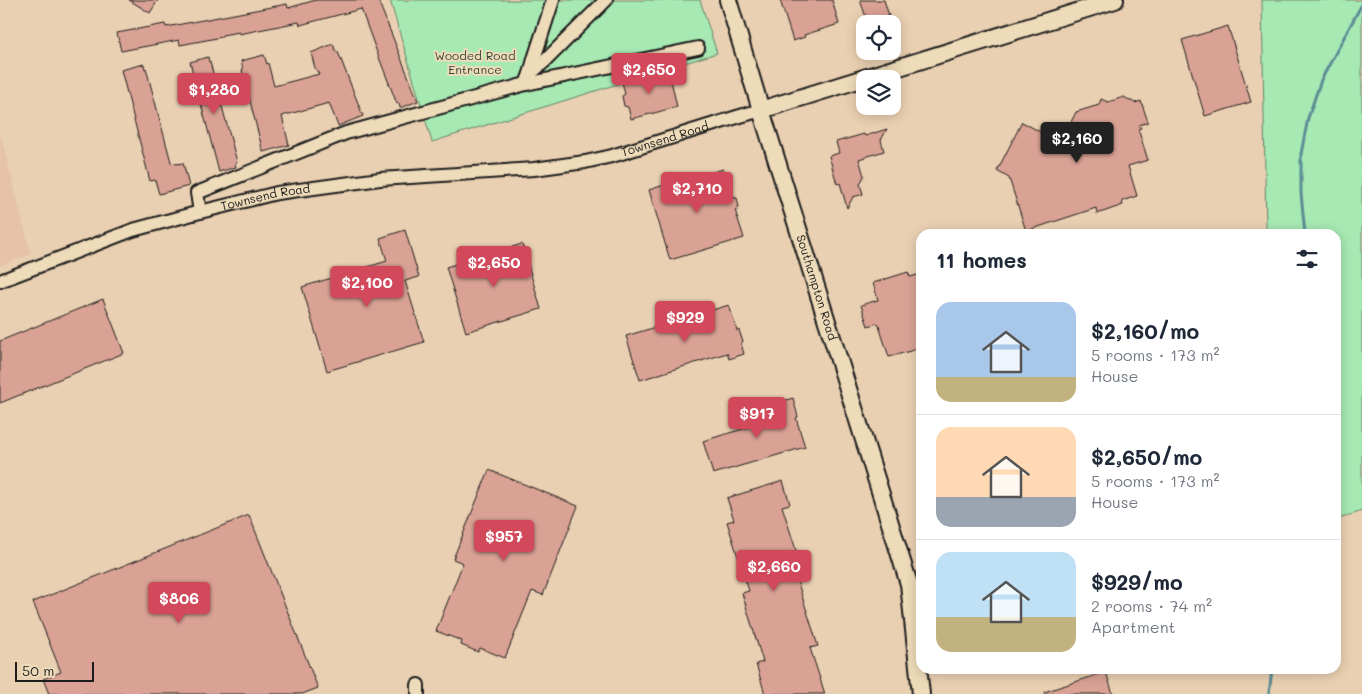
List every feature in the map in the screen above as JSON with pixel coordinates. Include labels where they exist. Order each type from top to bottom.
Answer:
[{"type":"street","points":[[528,79],[553,0]]},
{"type":"street","points":[[528,79],[606,0]]},
{"type":"street","name":"Southampton Road","points":[[728,0],[909,584],[916,648]]},
{"type":"street","name":"Townsend Road","points":[[0,281],[132,230],[277,193],[380,179],[534,169],[612,156],[1115,0]]},
{"type":"street","name":"Townsend Road","points":[[200,212],[197,193],[338,136],[528,79],[698,48]]},
{"type":"street","name":"Southampton Road","points":[[919,674],[921,694]]},
{"type":"shaded area","points":[[0,132],[31,254],[0,266]]},
{"type":"green space","name":"Wooded Road Entrance","points":[[390,0],[700,0],[717,53],[432,142]]},
{"type":"green space","points":[[1262,0],[1362,0],[1362,511],[1341,518],[1341,229],[1266,229]]},
{"type":"building","points":[[129,0],[158,0],[150,13]]},
{"type":"building","points":[[316,0],[378,0],[418,101],[400,108],[399,103],[397,104],[361,9],[300,25],[299,22],[239,34],[239,32],[222,35],[222,37],[180,45],[179,40],[121,51],[117,33],[165,24],[166,27],[287,4],[288,8]]},
{"type":"building","points":[[780,0],[832,0],[839,24],[804,35],[805,37],[793,41]]},
{"type":"building","points":[[860,0],[884,0],[889,15],[865,15]]},
{"type":"building","points":[[1228,26],[1251,102],[1205,116],[1182,40]]},
{"type":"building","points":[[333,44],[336,52],[338,52],[363,116],[338,126],[329,103],[282,116],[289,145],[263,152],[241,61],[264,55],[274,86],[319,74],[315,68],[311,53]]},
{"type":"building","points":[[208,57],[237,162],[235,163],[236,167],[219,172],[190,62]]},
{"type":"building","points":[[144,64],[171,162],[172,164],[183,163],[189,186],[159,194],[155,180],[150,181],[121,70]]},
{"type":"building","points":[[669,71],[677,107],[631,119],[628,107],[624,106],[622,96],[625,94],[622,82]]},
{"type":"building","points":[[1124,97],[1135,103],[1141,101],[1148,122],[1139,125],[1141,128],[1138,129],[1148,160],[1128,166],[1137,196],[1122,201],[1123,205],[1097,214],[1096,208],[1032,229],[1025,229],[1009,178],[997,171],[1022,122],[1050,137],[1066,132],[1076,112],[1099,105],[1101,99],[1108,102]]},
{"type":"building","points":[[887,129],[881,140],[884,151],[859,159],[864,176],[860,184],[863,194],[853,197],[847,208],[840,183],[837,184],[829,156],[839,153],[836,142]]},
{"type":"building","points":[[723,169],[731,196],[733,195],[734,198],[737,198],[739,207],[736,208],[738,210],[735,210],[744,238],[670,260],[649,190],[682,179],[683,181]]},
{"type":"building","points":[[405,230],[419,277],[405,281],[424,342],[327,371],[302,287],[387,261],[380,238]]},
{"type":"building","points":[[522,244],[541,309],[466,332],[446,267]]},
{"type":"building","points":[[908,272],[910,277],[916,275],[916,349],[889,357],[878,323],[868,326],[861,305],[878,300],[873,283]]},
{"type":"building","points":[[103,299],[124,353],[0,403],[0,341]]},
{"type":"building","points":[[729,305],[737,331],[739,330],[743,342],[741,343],[744,354],[729,359],[727,353],[640,380],[626,336]]},
{"type":"building","points":[[793,398],[798,417],[796,418],[805,447],[713,474],[703,441],[759,424],[755,410]]},
{"type":"building","points":[[489,470],[578,506],[543,595],[532,591],[505,658],[480,648],[478,652],[461,645],[462,641],[436,631],[463,563],[453,559]]},
{"type":"building","points":[[783,481],[790,504],[782,506],[804,575],[796,577],[818,646],[810,648],[825,694],[765,694],[756,664],[763,662],[742,593],[749,591],[727,522],[734,520],[727,498]]},
{"type":"building","points":[[249,515],[318,688],[302,694],[49,694],[43,679],[61,672],[33,602]]},
{"type":"building","points":[[1100,674],[1107,674],[1113,694],[1045,694],[1044,692]]},
{"type":"waterway","points":[[1305,229],[1301,193],[1301,154],[1308,118],[1321,80],[1362,4]]},
{"type":"waterway","points":[[1269,694],[1271,674]]}]
